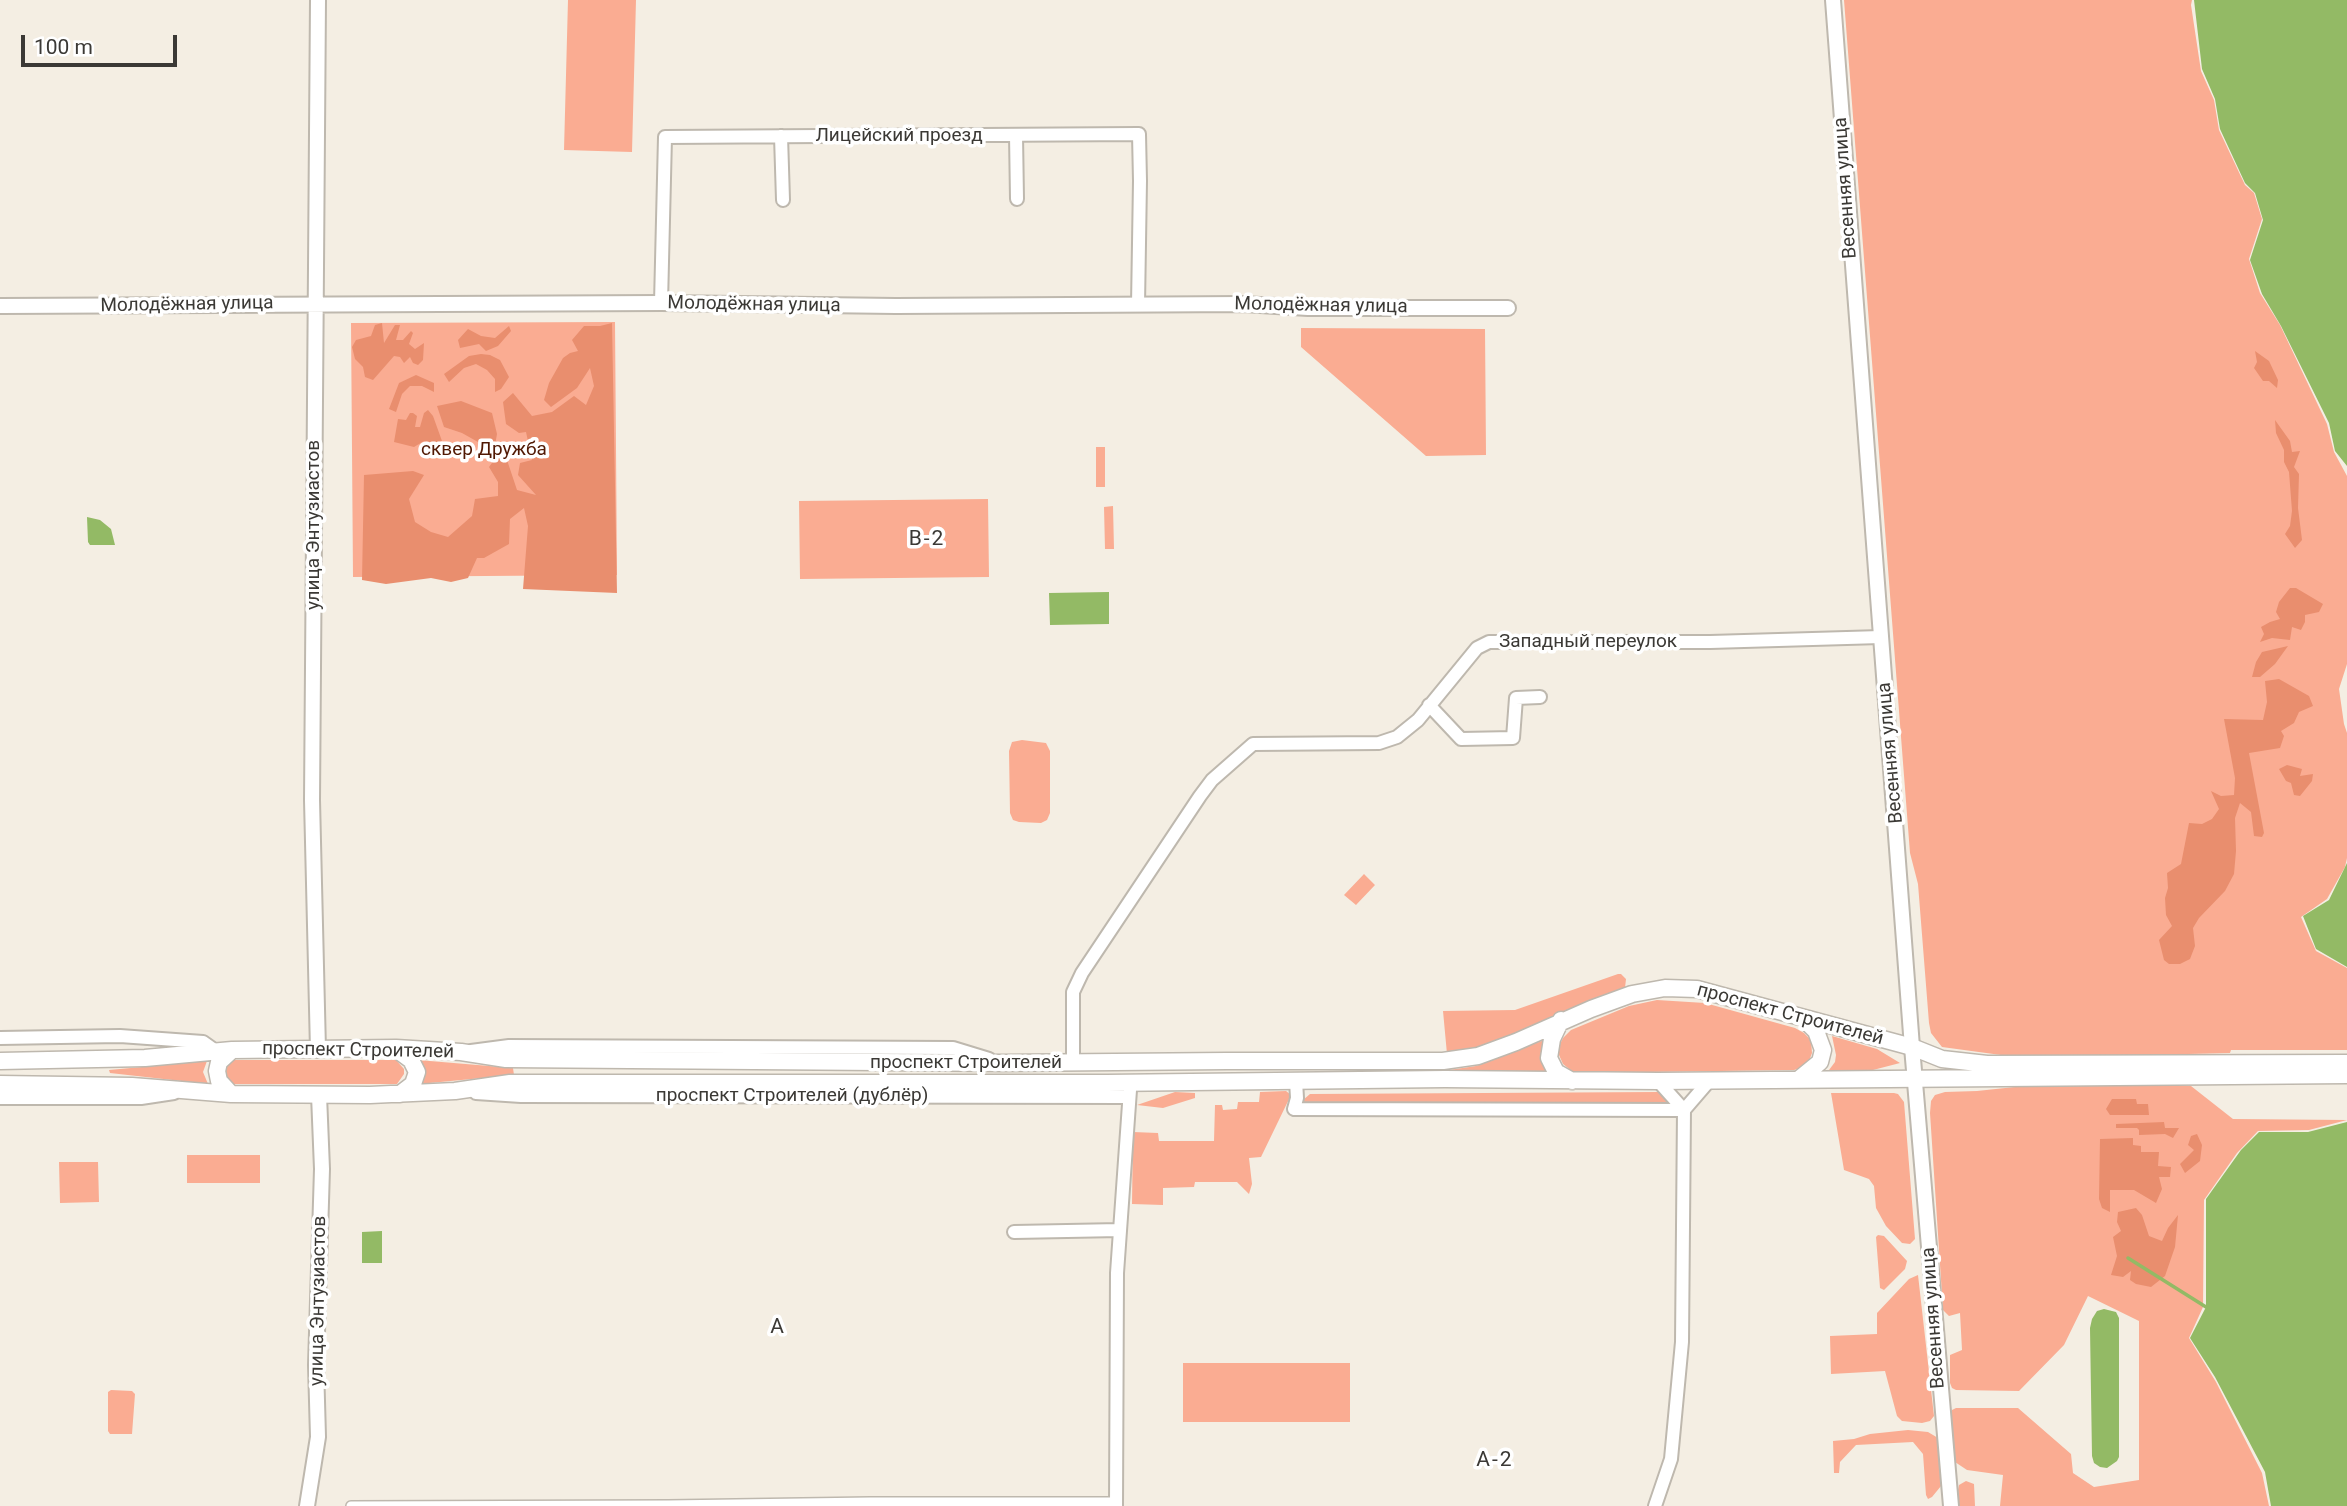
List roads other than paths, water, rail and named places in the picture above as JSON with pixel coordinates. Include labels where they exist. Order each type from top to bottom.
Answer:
[{"type":"main road","name":"проспект Строителей","points":[[0,1061],[145,1058],[224,1051],[396,1048],[461,1052],[506,1059],[1003,1063],[1443,1061],[1478,1056],[1516,1042],[1561,1020],[1632,994],[1665,988],[1697,989],[1912,1048],[1942,1059],[1987,1064],[2347,1063]]},
{"type":"main road","points":[[1798,1080],[1820,1062],[1823,1050],[1816,1031],[1803,1018]]},
{"type":"main road","points":[[1561,1020],[1552,1039],[1549,1058],[1556,1072],[1572,1081]]},
{"type":"main road","points":[[396,1048],[411,1060],[417,1072],[413,1084],[400,1094]]},
{"type":"main road","points":[[224,1051],[217,1070],[219,1081],[231,1094]]},
{"type":"main road","name":"проспект Строителей","points":[[0,1084],[132,1086],[231,1094],[324,1095],[455,1091],[510,1083],[1130,1089],[1445,1079],[1709,1081],[2347,1074]]},
{"type":"street","points":[[318,0],[317,641],[312,800],[321,1049]]},
{"type":"street","points":[[319,305],[323,0]]},
{"type":"street","name":"Весенняя улица","points":[[1832,0],[1912,1048],[1951,1506]]},
{"type":"street","name":"Лицейский проезд","points":[[661,303],[665,137],[1139,134],[1138,305]]},
{"type":"street","points":[[1016,135],[1017,199]]},
{"type":"street","points":[[781,136],[783,200]]},
{"type":"street","name":"Молодёжная улица","points":[[0,306],[661,303],[1508,307]]},
{"type":"street","name":"Западный переулок","points":[[1073,1062],[1073,992],[1082,973],[1212,780],[1253,744],[1378,743],[1397,737],[1418,720],[1477,648],[1489,642],[1710,642],[1881,637]]},
{"type":"street","points":[[1429,705],[1461,739],[1513,738],[1516,698],[1540,697]]},
{"type":"street","points":[[0,1038],[120,1035],[203,1042],[224,1051]]},
{"type":"street","points":[[1658,1081],[1684,1110]]},
{"type":"street","points":[[1655,1506],[1671,1459],[1682,1342],[1684,1110],[1709,1081]]},
{"type":"street","points":[[1296,1082],[1297,1098],[1294,1109],[1684,1110]]},
{"type":"street","points":[[351,1506],[668,1506],[870,1502],[1116,1504],[1116,1329],[1130,1089]]},
{"type":"street","points":[[0,1098],[141,1098],[187,1091]]},
{"type":"street","points":[[317,1506],[327,1438],[324,1095]]},
{"type":"street","name":"улица Энтузиастов","points":[[307,1506],[318,1437],[316,1365],[324,1095]]},
{"type":"street","points":[[1014,1231],[1120,1230]]},
{"type":"waterway","points":[[2128,1258],[2206,1307]]},
{"type":"district","name":"В-2","points":[[927,540]]},
{"type":"district","name":"А","points":[[778,1328]]},
{"type":"district","name":"А-2","points":[[1495,1461]]},
{"type":"park label","name":"сквер Дружба","points":[[484,450]]}]
